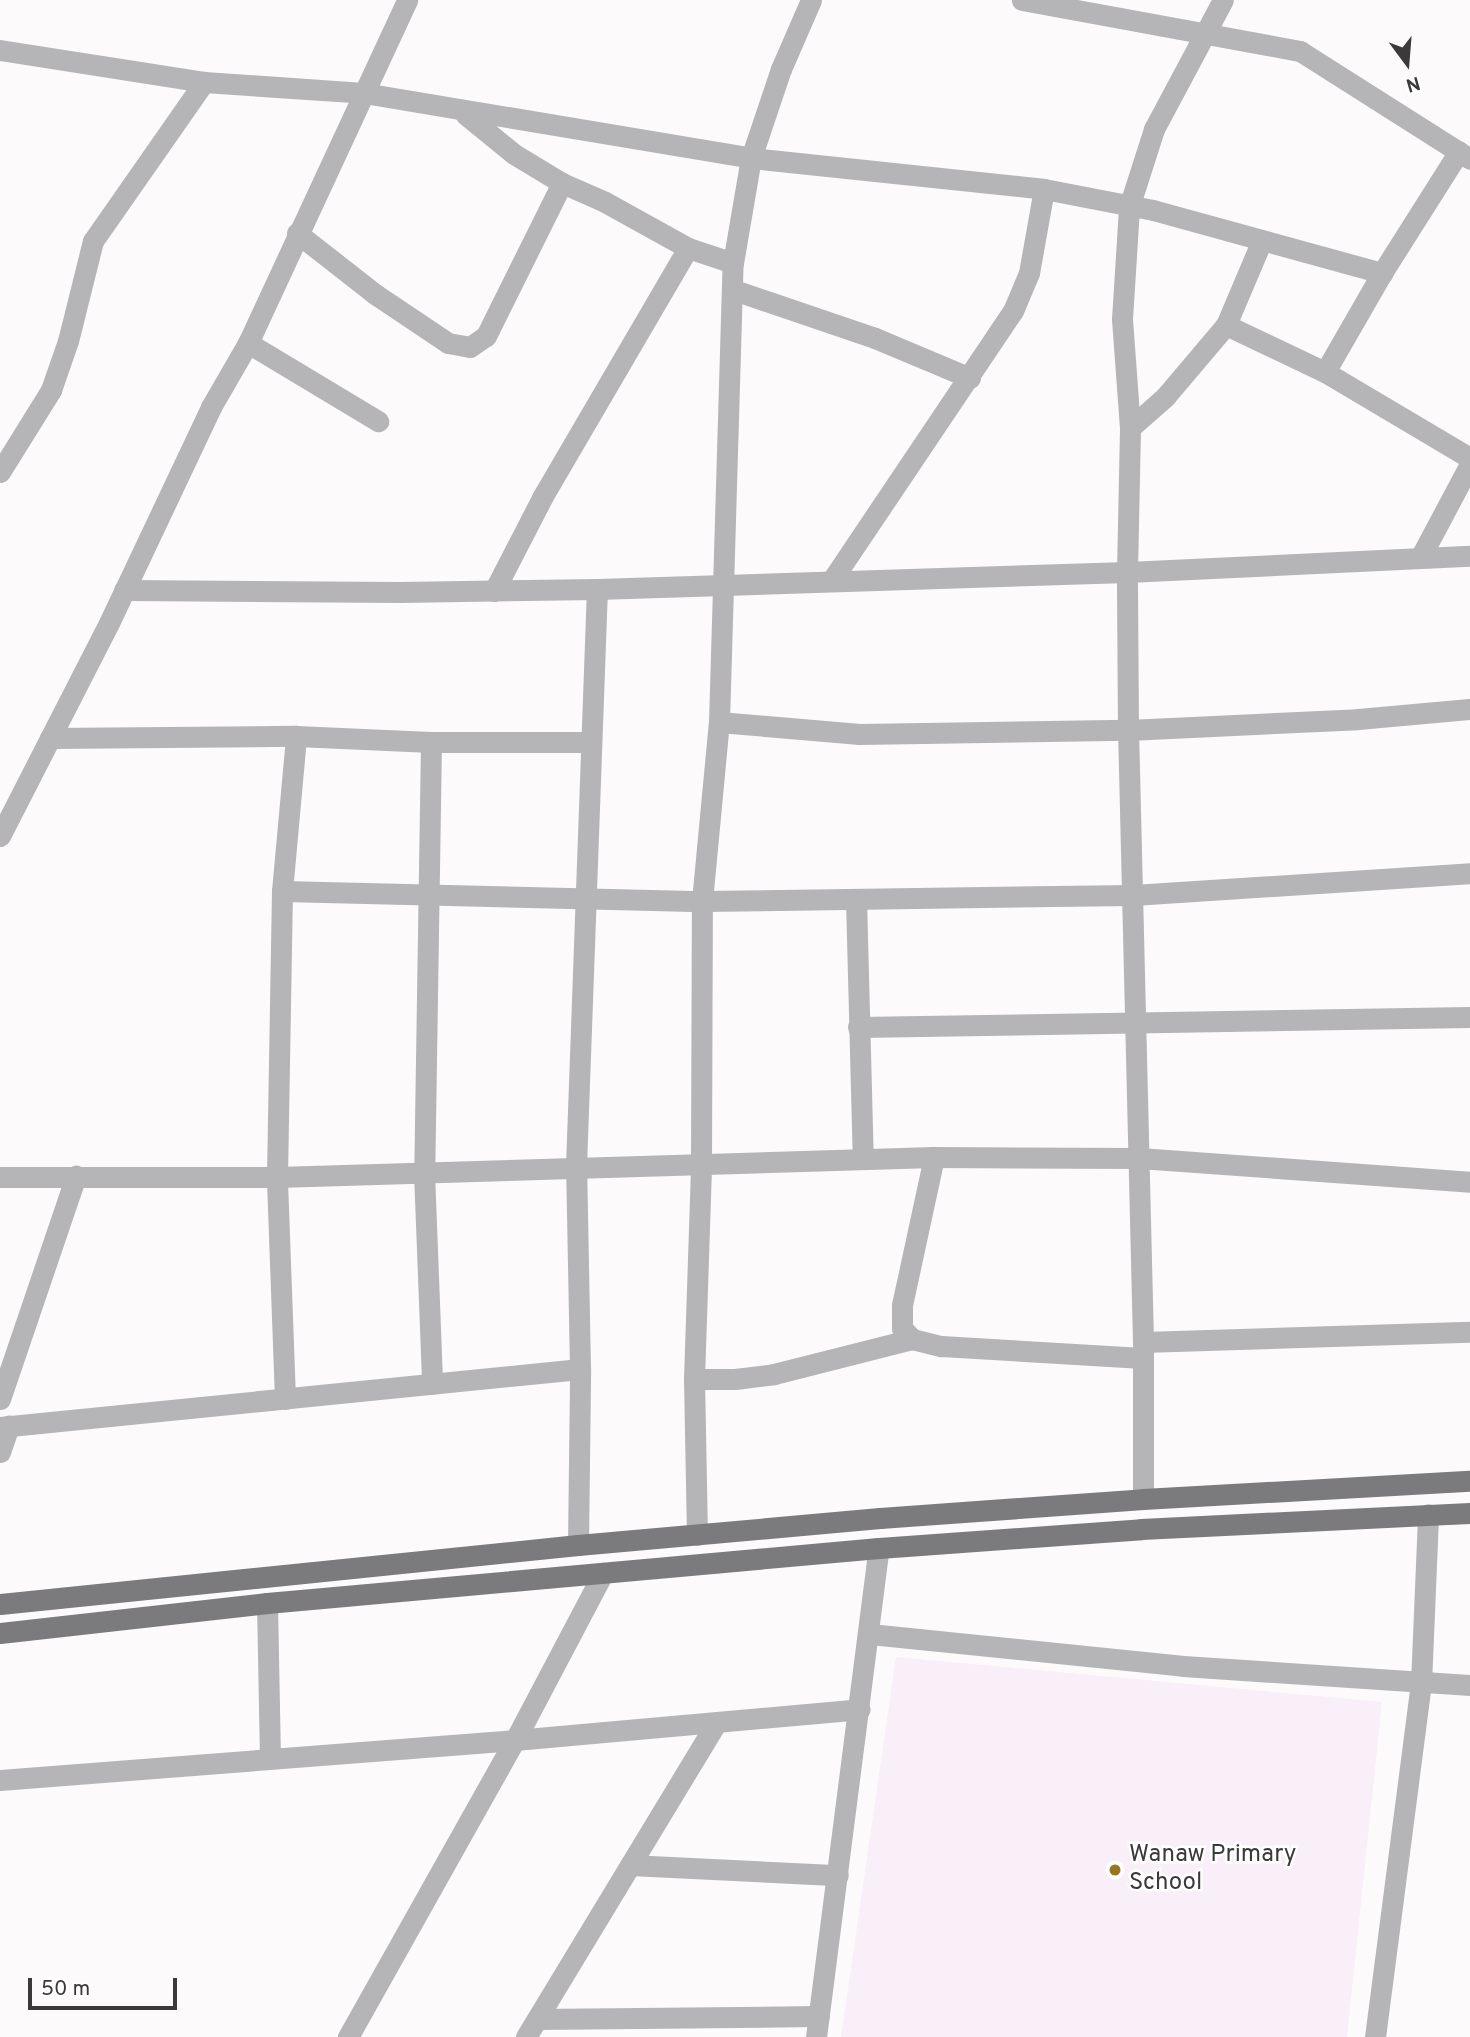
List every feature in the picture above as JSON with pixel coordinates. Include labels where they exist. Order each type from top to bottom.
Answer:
[{"type":"main road","points":[[0,1604],[578,1545],[1143,1499],[1470,1481]]},
{"type":"main road","points":[[0,1633],[267,1603],[879,1548],[1141,1529],[1470,1513]]},
{"type":"street","points":[[0,836],[124,590],[211,407],[248,343],[407,0]]},
{"type":"street","points":[[698,1535],[694,1379],[701,1164],[702,901],[719,722],[733,263],[751,158],[781,69],[811,0]]},
{"type":"street","points":[[1023,0],[1300,51],[1465,155],[1382,273],[1325,372]]},
{"type":"street","points":[[1143,1499],[1143,1350],[1128,730],[1130,428],[1122,319],[1129,207],[1154,129],[1223,0]]},
{"type":"street","points":[[0,50],[204,82],[364,93],[463,112],[751,158],[1044,189],[1153,210],[1382,273]]},
{"type":"street","points":[[0,472],[51,390],[68,341],[93,241],[204,82]]},
{"type":"street","points":[[463,112],[513,154],[562,183],[605,202],[688,248],[733,263]]},
{"type":"street","points":[[297,233],[375,294],[448,343],[470,347],[486,336],[562,183]]},
{"type":"street","points":[[832,580],[1013,311],[1029,273],[1044,189]]},
{"type":"street","points":[[1130,428],[1165,397],[1226,325],[1244,288],[1262,240]]},
{"type":"street","points":[[494,591],[543,496],[688,248]]},
{"type":"street","points":[[734,290],[875,338],[970,378]]},
{"type":"street","points":[[1226,325],[1325,372],[1470,458]]},
{"type":"street","points":[[248,343],[379,421]]},
{"type":"street","points":[[1420,558],[1470,464]]},
{"type":"street","points":[[124,590],[597,589],[1127,572],[1470,556]]},
{"type":"street","points":[[578,1545],[580,1369],[576,1166],[597,589]]},
{"type":"street","points":[[719,722],[859,734],[1128,730],[1358,719],[1470,709]]},
{"type":"street","points":[[50,738],[296,736],[431,742],[592,742]]},
{"type":"street","points":[[285,1399],[277,1177],[282,891],[296,736]]},
{"type":"street","points":[[431,742],[424,1172],[432,1384]]},
{"type":"street","points":[[282,891],[702,901],[1133,895],[1470,873]]},
{"type":"street","points":[[856,899],[863,1159]]},
{"type":"street","points":[[858,1027],[1135,1020],[1470,1017]]},
{"type":"street","points":[[912,1339],[902,1328],[902,1305],[934,1157]]},
{"type":"street","points":[[0,1177],[277,1177],[934,1157],[1139,1158],[1470,1182]]},
{"type":"street","points":[[0,1399],[76,1177]]},
{"type":"street","points":[[694,1379],[735,1379],[775,1374],[912,1339],[941,1346],[1143,1350],[1470,1332]]},
{"type":"street","points":[[0,1452],[5,1427],[580,1369]]},
{"type":"street","points":[[1375,2037],[1421,1684],[1428,1514]]},
{"type":"street","points":[[531,2028],[817,2027],[870,1634],[879,1548]]},
{"type":"street","points":[[348,2037],[515,1740],[603,1573]]},
{"type":"street","points":[[267,1603],[270,1759]]},
{"type":"street","points":[[870,1634],[1183,1666],[1421,1684],[1470,1685]]},
{"type":"street","points":[[0,1780],[515,1740],[860,1709]]},
{"type":"street","points":[[531,2028],[717,1722]]},
{"type":"street","points":[[630,1866],[838,1875]]},
{"type":"shaded area","name":"Wanaw Primary School","points":[[896,1657],[1382,1702],[1347,2037],[841,2037]]},
{"type":"place","name":"Wanaw Primary School","points":[[1115,1870]]}]
